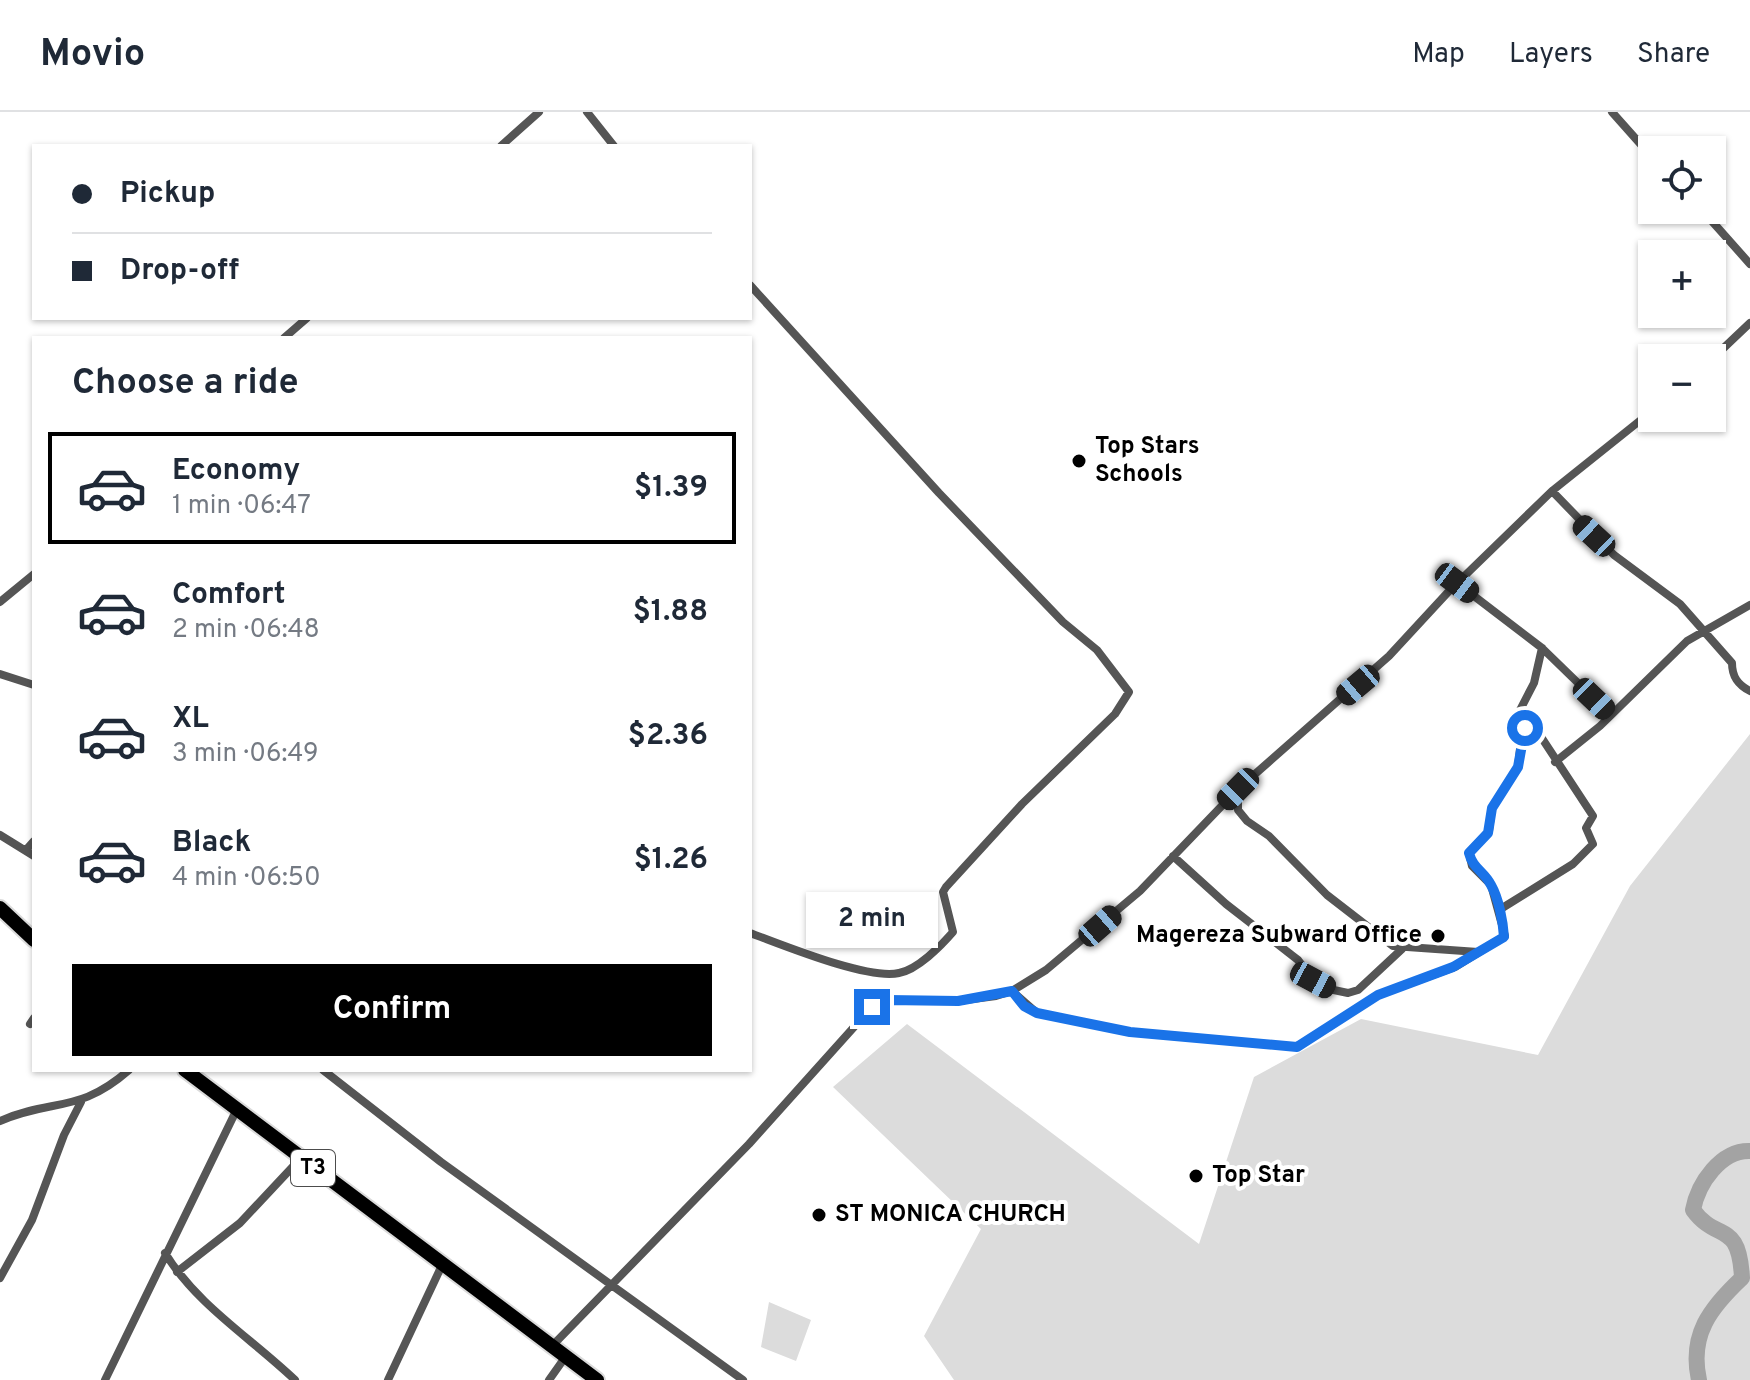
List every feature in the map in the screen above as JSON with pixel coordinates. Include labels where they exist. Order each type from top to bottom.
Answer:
[{"type":"highway","points":[[0,908],[32,938]]},
{"type":"highway","name":"T3","points":[[187,1072],[597,1380]]},
{"type":"street","points":[[503,144],[539,112]]},
{"type":"street","points":[[587,112],[612,144]]},
{"type":"street","points":[[1612,112],[1638,141]]},
{"type":"street","points":[[1714,224],[1750,264]]},
{"type":"street","points":[[752,287],[939,493],[1063,622],[1097,650],[1129,692],[1115,714],[1022,804],[946,887],[943,892],[953,932],[916,965],[902,973],[877,973],[752,934]]},
{"type":"street","points":[[286,336],[305,320]]},
{"type":"street","points":[[1726,346],[1750,323]]},
{"type":"street","points":[[552,1346],[802,1088],[872,1007],[888,1000],[958,1001],[1012,991],[1034,979],[1100,926],[1238,789],[1389,656],[1457,583],[1552,491],[1638,422]]},
{"type":"street","points":[[1552,491],[1614,555],[1673,598],[1732,663],[1732,672],[1740,686],[1750,691]]},
{"type":"street","points":[[0,602],[32,576]]},
{"type":"street","points":[[1457,583],[1542,648],[1611,715]]},
{"type":"street","points":[[1555,762],[1611,715],[1701,630],[1750,605]]},
{"type":"street","points":[[1499,910],[1573,864],[1593,844],[1586,830],[1593,816],[1519,708],[1534,683],[1542,648]]},
{"type":"street","points":[[0,674],[32,684]]},
{"type":"street","points":[[1012,991],[1024,1006],[1037,1013],[1130,1032],[1297,1047],[1378,995],[1453,967],[1505,936],[1491,885],[1472,866],[1469,853],[1490,829],[1492,808],[1518,767],[1521,740],[1530,720]]},
{"type":"street","points":[[1238,789],[1238,810],[1247,821],[1269,836],[1327,895],[1402,949],[1478,952]]},
{"type":"street","points":[[0,835],[30,853]]},
{"type":"street","points":[[1173,856],[1226,904],[1298,960],[1313,980],[1329,989],[1348,993],[1358,990],[1402,949]]},
{"type":"street","points":[[0,1121],[81,1102],[106,1089],[127,1072]]},
{"type":"street","points":[[326,1072],[441,1162],[614,1285],[704,1355],[743,1380]]},
{"type":"street","points":[[0,1278],[3,1265],[41,1201],[64,1135],[81,1102]]},
{"type":"street","points":[[105,1380],[236,1111]]},
{"type":"street","points":[[177,1272],[240,1223],[300,1159]]},
{"type":"street","points":[[165,1253],[177,1272],[210,1307],[295,1380]]},
{"type":"street","points":[[388,1380],[443,1263]]},
{"type":"street","points":[[549,1380],[566,1356]]},
{"type":"shaded area","points":[[1750,734],[1750,1380],[954,1380],[924,1336],[981,1229],[833,1087],[907,1024],[1199,1244],[1254,1077],[1361,1019],[1538,1055],[1630,886]]},
{"type":"shaded area","points":[[769,1302],[811,1320],[796,1361],[761,1347]]},
{"type":"waterway","points":[[1699,1380],[1697,1349],[1705,1323],[1720,1300],[1742,1278],[1740,1259],[1732,1239],[1710,1226],[1693,1210],[1700,1189],[1712,1170],[1730,1156],[1750,1151]]},
{"type":"place","name":"Top Stars Schools","points":[[1079,461]]},
{"type":"place","name":"Magereza Subward Office","points":[[1438,936]]},
{"type":"place","name":"Top Star","points":[[1196,1176]]},
{"type":"place","name":"ST MONICA CHURCH","points":[[819,1215]]},
{"type":"route","points":[[872,1007],[888,1000],[958,1001],[1012,991],[1024,1006],[1037,1013],[1130,1032],[1291,1047],[1304,1045],[1378,995],[1453,967],[1505,936],[1491,885],[1472,866],[1469,853],[1488,833],[1492,808],[1518,767],[1525,728]]}]
